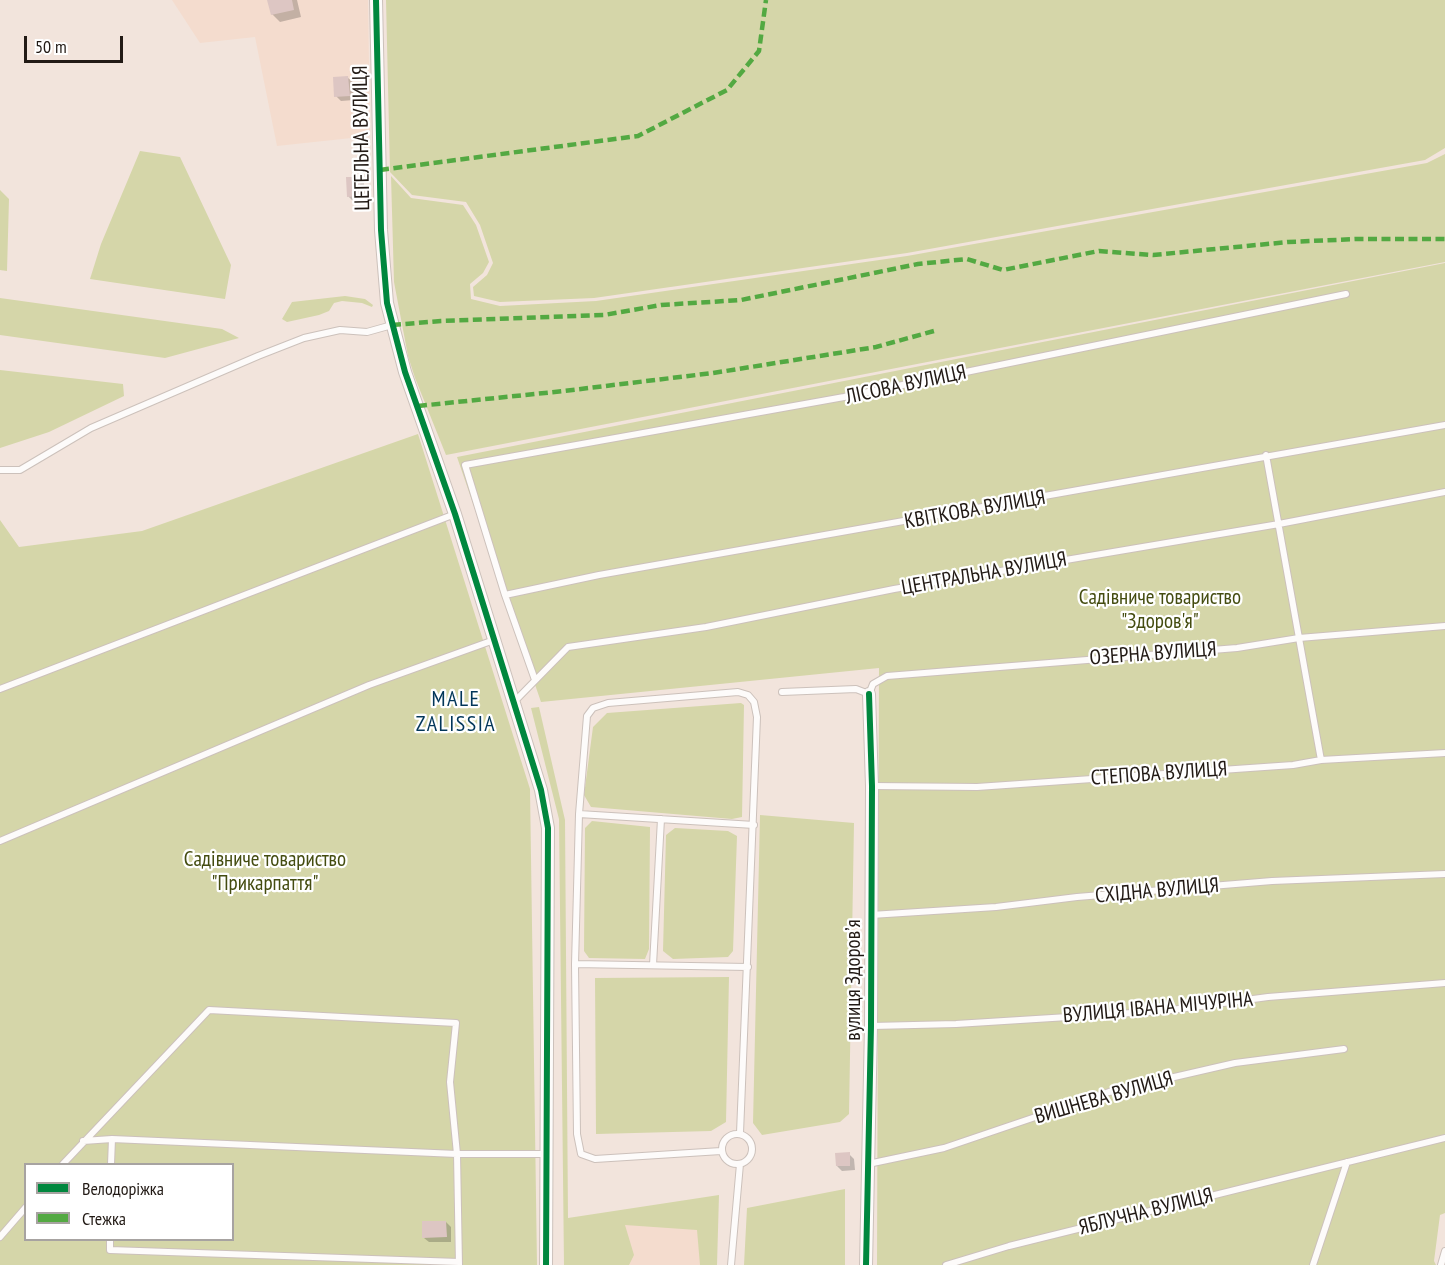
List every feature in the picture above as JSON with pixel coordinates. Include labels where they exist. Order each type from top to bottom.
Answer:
[{"type":"street","name":"ЦЕГЕЛЬНА ВУЛИЦЯ","points":[[376,0],[383,274],[392,325],[405,372],[455,514],[514,702],[541,790],[548,828],[546,1265]]},
{"type":"street","name":"вулиця Здоровʼя","points":[[866,1265],[871,1026],[872,786],[869,694]]},
{"type":"lane","name":"ЛІСОВА ВУЛИЦЯ","points":[[505,595],[465,465],[844,398],[1346,294]]},
{"type":"lane","points":[[0,470],[20,470],[91,428],[304,338],[340,330],[367,332],[392,325]]},
{"type":"lane","name":"КВІТКОВА ВУЛИЦЯ","points":[[505,595],[599,575],[1445,425]]},
{"type":"lane","points":[[1266,455],[1321,760]]},
{"type":"lane","name":"ЦЕНТРАЛЬНА ВУЛИЦЯ","points":[[514,702],[568,647],[706,627],[906,587],[1279,524],[1445,492]]},
{"type":"lane","points":[[0,689],[455,514]]},
{"type":"lane","points":[[505,595],[535,680]]},
{"type":"lane","name":"ОЗЕРНА ВУЛИЦЯ","points":[[869,694],[873,684],[887,676],[1237,648],[1299,638],[1445,626]]},
{"type":"lane","points":[[0,841],[369,685],[494,640]]},
{"type":"lane","points":[[782,692],[856,689],[869,694]]},
{"type":"lane","points":[[721,1151],[595,1159],[581,1154],[577,1134],[575,964],[579,814],[587,716],[593,708],[608,703],[738,692],[748,695],[754,702],[757,717],[754,825],[740,1133]]},
{"type":"lane","name":"СТЕПОВА ВУЛИЦЯ","points":[[872,786],[977,787],[1293,765],[1321,760],[1445,753]]},
{"type":"lane","points":[[579,814],[754,825]]},
{"type":"lane","points":[[653,965],[660,819]]},
{"type":"lane","name":"СХІДНА ВУЛИЦЯ","points":[[870,915],[996,907],[1077,897],[1272,881],[1445,874]]},
{"type":"lane","points":[[575,964],[748,967]]},
{"type":"lane","name":"ВУЛИЦЯ ІВАНА МІЧУРІНА","points":[[871,1026],[956,1024],[1153,1011],[1268,997],[1445,983]]},
{"type":"lane","points":[[64,1163],[209,1010],[456,1023],[450,1082],[457,1154],[459,1263],[110,1250],[110,1241]]},
{"type":"lane","name":"ВИШНЕВА ВУЛИЦЯ","points":[[867,1164],[944,1148],[1109,1092],[1235,1063],[1344,1049]]},
{"type":"lane","points":[[740,1133],[751,1142],[753,1149],[751,1156],[740,1164],[728,1161],[721,1151],[726,1137],[740,1133]]},
{"type":"lane","name":"ЯБЛУЧНА ВУЛИЦЯ","points":[[946,1265],[1009,1246],[1445,1138]]},
{"type":"lane","points":[[83,1141],[112,1140],[457,1154],[546,1154]]},
{"type":"lane","points":[[111,1163],[112,1140]]},
{"type":"lane","points":[[1313,1265],[1347,1162]]},
{"type":"lane","points":[[730,1265],[740,1164]]},
{"type":"lane","points":[[0,1237],[24,1209]]},
{"type":"lane","points":[[1441,1265],[1445,1251]]},
{"type":"shaded area","points":[[172,0],[368,0],[370,136],[277,146],[255,37],[200,43]]},
{"type":"shaded area","points":[[713,1207],[711,1265],[568,1265],[568,1221]]},
{"type":"green space","points":[[386,0],[1445,0],[1445,148],[1425,160],[907,253],[594,298],[500,302],[474,296],[473,287],[487,275],[493,263],[480,225],[466,202],[412,195],[390,172]]},
{"type":"green space","points":[[140,151],[180,157],[231,265],[225,299],[90,279],[101,244]]},
{"type":"green space","points":[[1445,154],[1445,262],[446,455],[408,356],[394,282],[391,176],[411,198],[463,205],[476,225],[489,262],[483,273],[470,284],[471,299],[500,306],[596,301],[907,256],[1427,163]]},
{"type":"green space","points":[[0,190],[9,199],[7,271],[0,270]]},
{"type":"green space","name":"Садівниче товариство \"Здоров'я\"","points":[[1445,263],[1445,1213],[1440,1215],[1434,1261],[1436,1265],[877,1265],[879,668],[541,702],[457,457]]},
{"type":"green space","points":[[345,296],[365,299],[373,305],[372,307],[362,303],[342,301],[334,303],[329,311],[319,315],[287,322],[282,319],[292,302]]},
{"type":"green space","points":[[0,298],[222,329],[239,338],[165,358],[0,335]]},
{"type":"green space","points":[[0,370],[123,384],[124,396],[49,432],[0,448]]},
{"type":"green space","name":"Садівниче товариство \"Прикарпаття\"","points":[[418,434],[530,789],[537,1265],[0,1265],[0,520],[19,547],[142,531]]},
{"type":"green space","points":[[741,703],[744,705],[742,817],[732,819],[591,807],[584,795],[593,727],[607,713]]},
{"type":"green space","points":[[539,707],[565,820],[568,1218],[719,1195],[717,1265],[700,1265],[697,1230],[625,1225],[634,1255],[629,1265],[564,1265],[559,819],[531,708]]},
{"type":"green space","points":[[760,815],[854,823],[849,1114],[840,1122],[762,1135],[753,1123]]},
{"type":"green space","points":[[592,821],[650,827],[649,949],[645,959],[589,958],[584,951],[585,828]]},
{"type":"green space","points":[[675,828],[728,831],[737,836],[733,951],[728,957],[673,959],[663,951],[666,835]]},
{"type":"green space","points":[[729,977],[726,1122],[711,1131],[596,1134],[595,978]]},
{"type":"green space","points":[[845,1189],[845,1265],[744,1265],[747,1208]]},
{"type":"building","points":[[267,0],[292,0],[294,10],[271,15]]},
{"type":"building","points":[[348,76],[350,96],[334,97],[333,77]]},
{"type":"building","points":[[346,177],[360,177],[361,196],[347,197]]},
{"type":"building","points":[[850,1152],[850,1166],[836,1166],[835,1153]]},
{"type":"building","points":[[422,1221],[446,1221],[447,1237],[422,1238]]},
{"type":"marked path","points":[[380,170],[638,136],[727,90],[759,51],[766,0]]},
{"type":"marked path","points":[[392,325],[604,315],[661,305],[741,300],[918,264],[967,259],[1003,270],[1099,251],[1153,255],[1288,242],[1445,239]]},
{"type":"marked path","points":[[418,406],[713,373],[876,347],[934,331]]},
{"type":"cycle path","points":[[376,0],[381,230],[387,303],[405,372],[455,514],[541,790],[548,828],[546,1265]]},
{"type":"cycle path","points":[[866,1265],[871,1026],[872,786],[869,694]]},
{"type":"district","name":"MALE ZALISSIA","points":[[456,712]]}]
